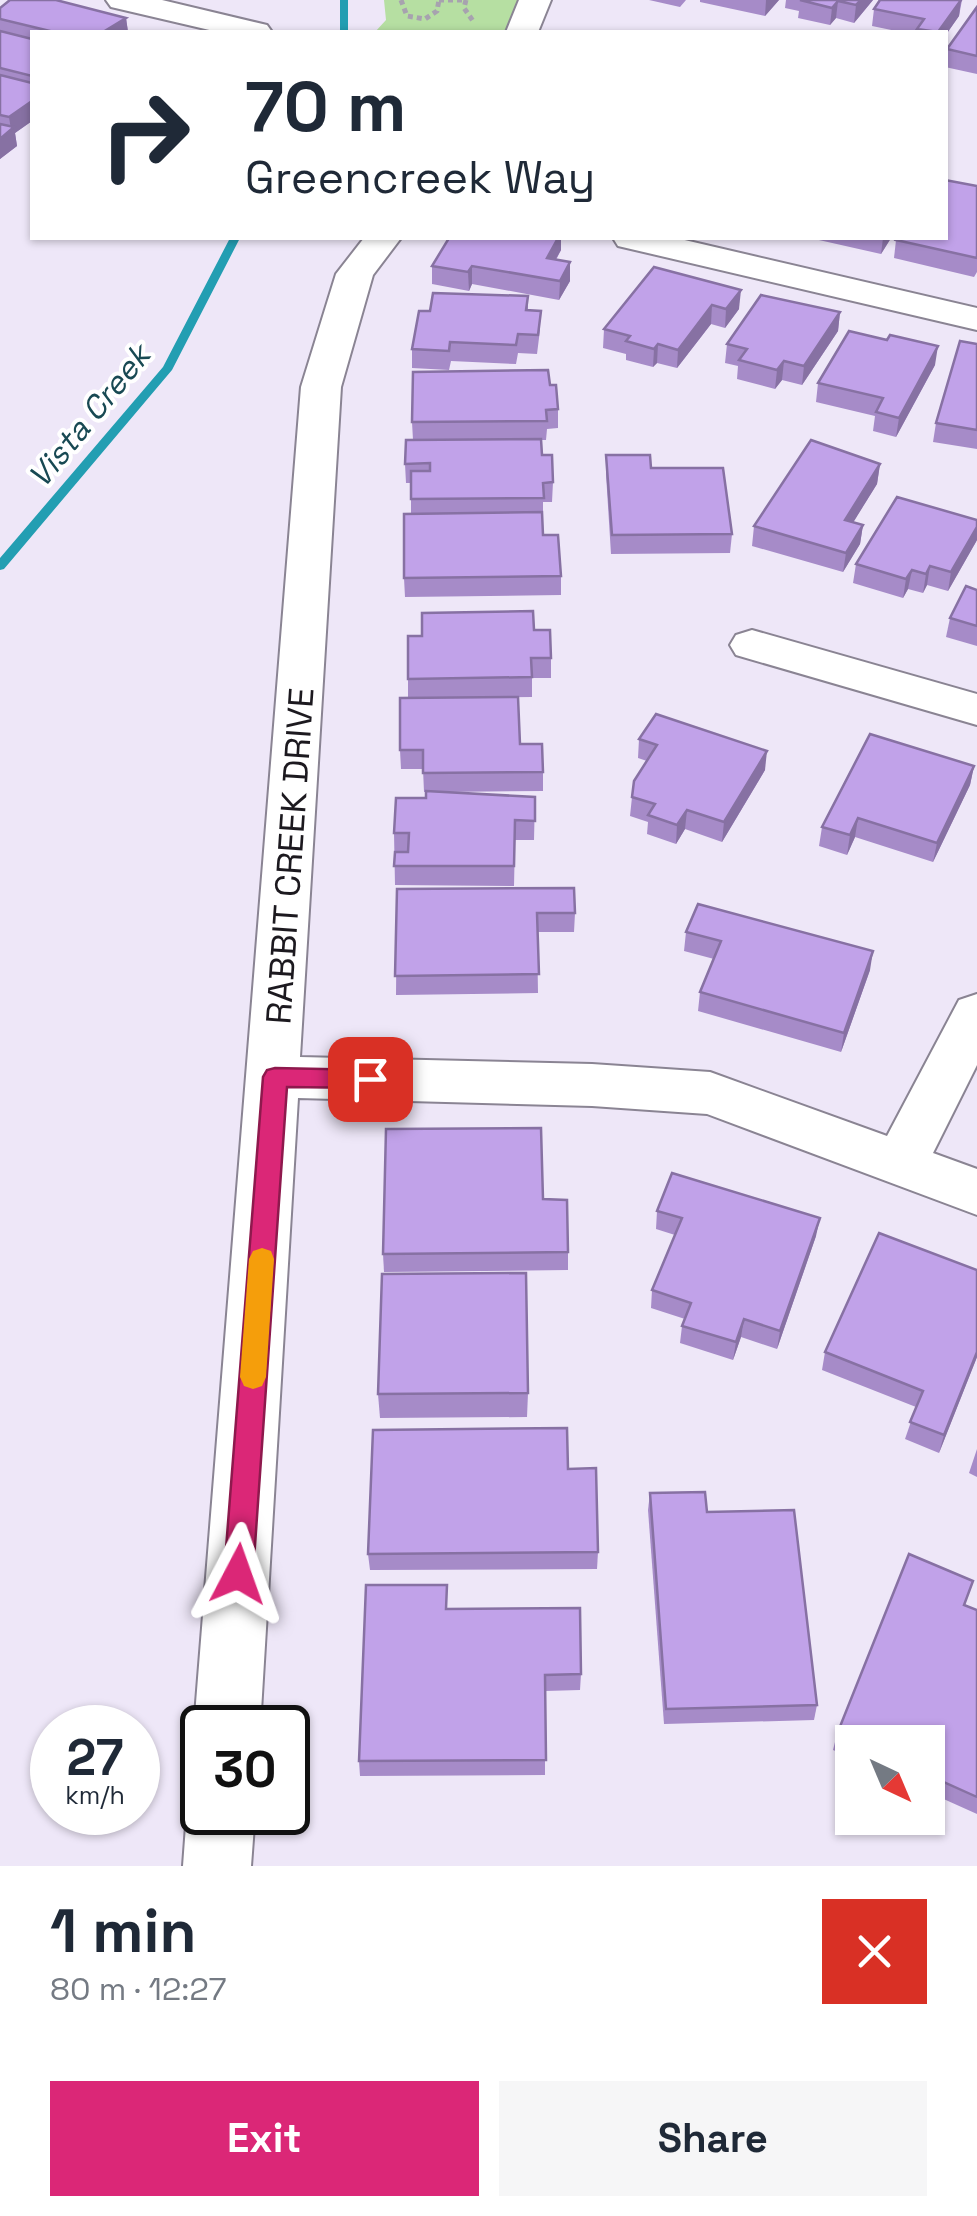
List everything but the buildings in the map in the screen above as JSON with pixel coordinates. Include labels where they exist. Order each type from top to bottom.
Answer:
[{"type":"street","points":[[122,0],[248,30]]},
{"type":"street","points":[[523,30],[536,0]]},
{"type":"street","name":"RABBIT CREEK DRIVE","points":[[229,1705],[321,387],[355,274],[381,240]]},
{"type":"street","points":[[640,240],[977,319]]},
{"type":"street","points":[[752,646],[977,710]]},
{"type":"street","points":[[900,1162],[977,1014]]},
{"type":"street","points":[[275,1077],[592,1085],[710,1093],[977,1192]]},
{"type":"street","points":[[217,1866],[219,1835]]},
{"type":"path","points":[[401,0],[407,16],[424,19],[437,10],[438,0],[465,0],[464,8],[473,21]]},
{"type":"green space","points":[[384,0],[519,0],[508,30],[377,30],[386,20]]},
{"type":"waterway","name":"Vista Creek","points":[[344,0],[344,30]]},
{"type":"waterway","name":"Vista Creek","points":[[0,566],[168,368],[234,240]]},
{"type":"slow traffic","points":[[253,1377],[262,1259]]},
{"type":"route","points":[[238,1574],[275,1077],[370,1079]]}]
